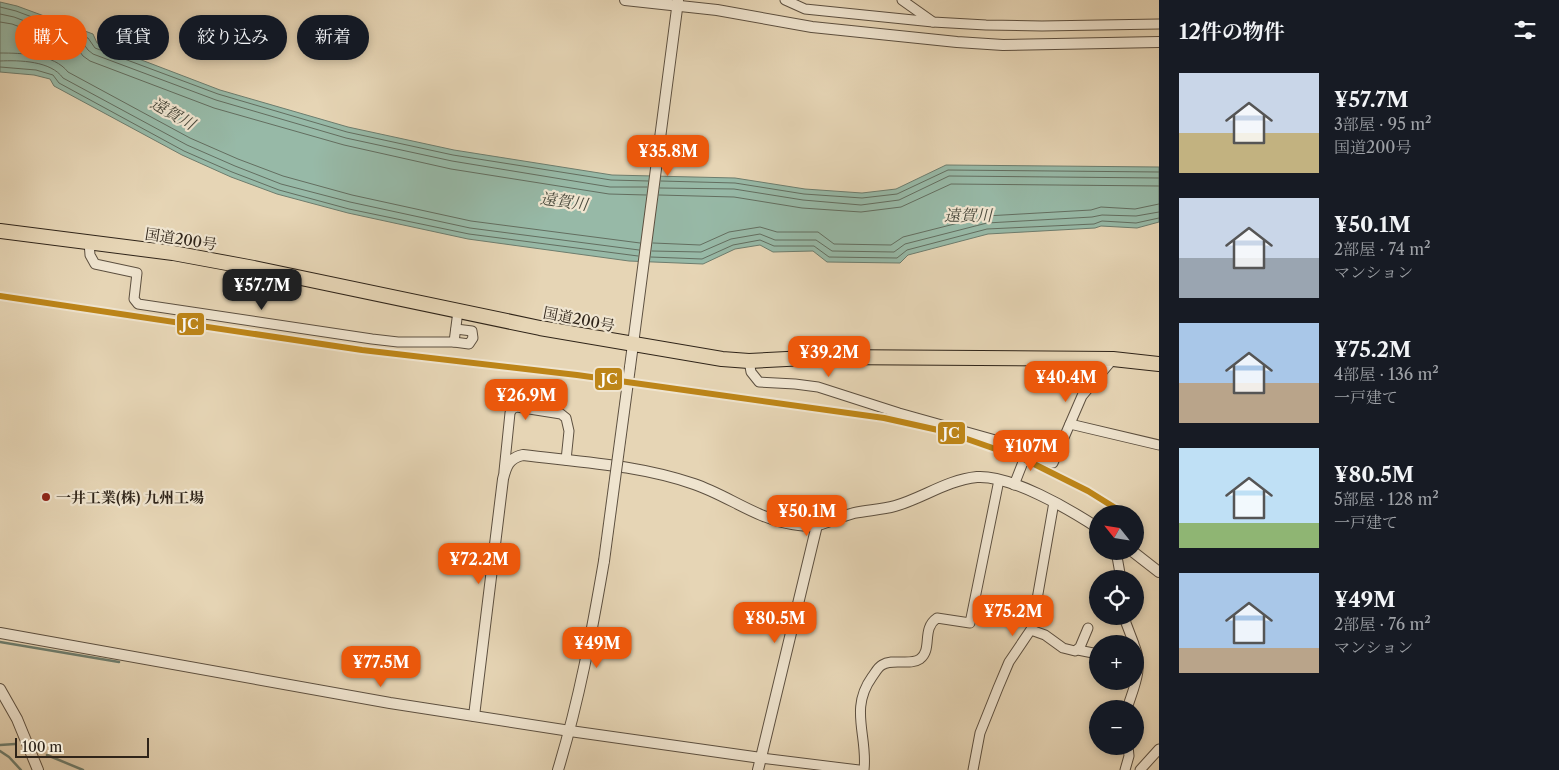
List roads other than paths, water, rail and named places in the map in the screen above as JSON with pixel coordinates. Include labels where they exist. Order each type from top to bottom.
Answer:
[{"type":"highway","name":"国道200号","points":[[0,231],[173,253],[254,268],[540,328],[633,346],[722,360],[749,361],[826,357],[1113,359],[1159,364]]},
{"type":"street","points":[[625,0],[678,3],[812,26],[958,42],[1003,45],[1159,42]]},
{"type":"street","points":[[785,0],[805,9],[933,22],[1042,26],[1159,24]]},
{"type":"street","points":[[902,0],[933,22]]},
{"type":"street","points":[[558,770],[570,731],[592,631],[604,561],[678,3]]},
{"type":"street","points":[[89,242],[90,255],[95,264],[136,274],[134,299],[138,304],[372,340],[469,344],[472,342],[472,331],[456,328]]},
{"type":"street","points":[[454,342],[458,311]]},
{"type":"street","points":[[749,361],[751,372],[759,382],[818,387],[899,413],[982,436],[1053,463],[1082,396],[1113,359]]},
{"type":"street","points":[[474,716],[512,409],[517,407],[561,414],[566,418],[569,431],[566,460]]},
{"type":"street","points":[[1070,424],[1159,445]]},
{"type":"street","points":[[1014,485],[1027,452]]},
{"type":"street","points":[[503,479],[509,462],[515,457],[523,455],[644,470],[696,484],[773,520],[793,524],[817,525],[844,515],[896,506],[940,486],[978,477],[999,480],[1014,485],[1054,502],[1089,523]]},
{"type":"street","points":[[864,770],[866,755],[860,727],[860,703],[872,677],[882,665],[919,660],[924,655],[926,649],[928,630],[932,622],[937,618],[970,623],[999,480]]},
{"type":"street","points":[[973,770],[980,733],[998,688],[1009,662],[1031,630],[1054,502]]},
{"type":"street","points":[[758,770],[817,525]]},
{"type":"street","points":[[1144,560],[1159,572]]},
{"type":"street","points":[[1078,650],[1088,628]]},
{"type":"street","points":[[1031,630],[1045,635],[1069,650],[1089,652]]},
{"type":"street","points":[[0,633],[474,716],[761,758],[859,770]]},
{"type":"street","points":[[0,689],[17,719],[38,770]]},
{"type":"street","points":[[1140,770],[1159,749]]},
{"type":"street","points":[[1125,770],[1129,755]]},
{"type":"water","name":"遠賀川","points":[[0,2],[41,15],[15,15],[15,60],[87,60],[87,32],[93,34],[97,43],[97,60],[141,60],[220,90],[348,127],[454,150],[612,175],[735,178],[805,189],[862,193],[896,189],[946,165],[1159,167],[1159,222],[1137,228],[1101,226],[1095,228],[988,234],[908,255],[900,263],[827,262],[813,251],[773,252],[760,245],[735,249],[703,264],[629,261],[468,239],[348,213],[277,194],[231,177],[182,155],[54,86],[50,79],[34,75],[0,72]]},
{"type":"waterway","points":[[0,642],[119,662]]},
{"type":"waterway","points":[[0,745],[15,744]]},
{"type":"waterway","points":[[0,751],[9,757],[21,770]]},
{"type":"waterway","points":[[47,755],[83,770]]},
{"type":"place","name":"一井工業(株) 九州工場","points":[[46,497]]}]
